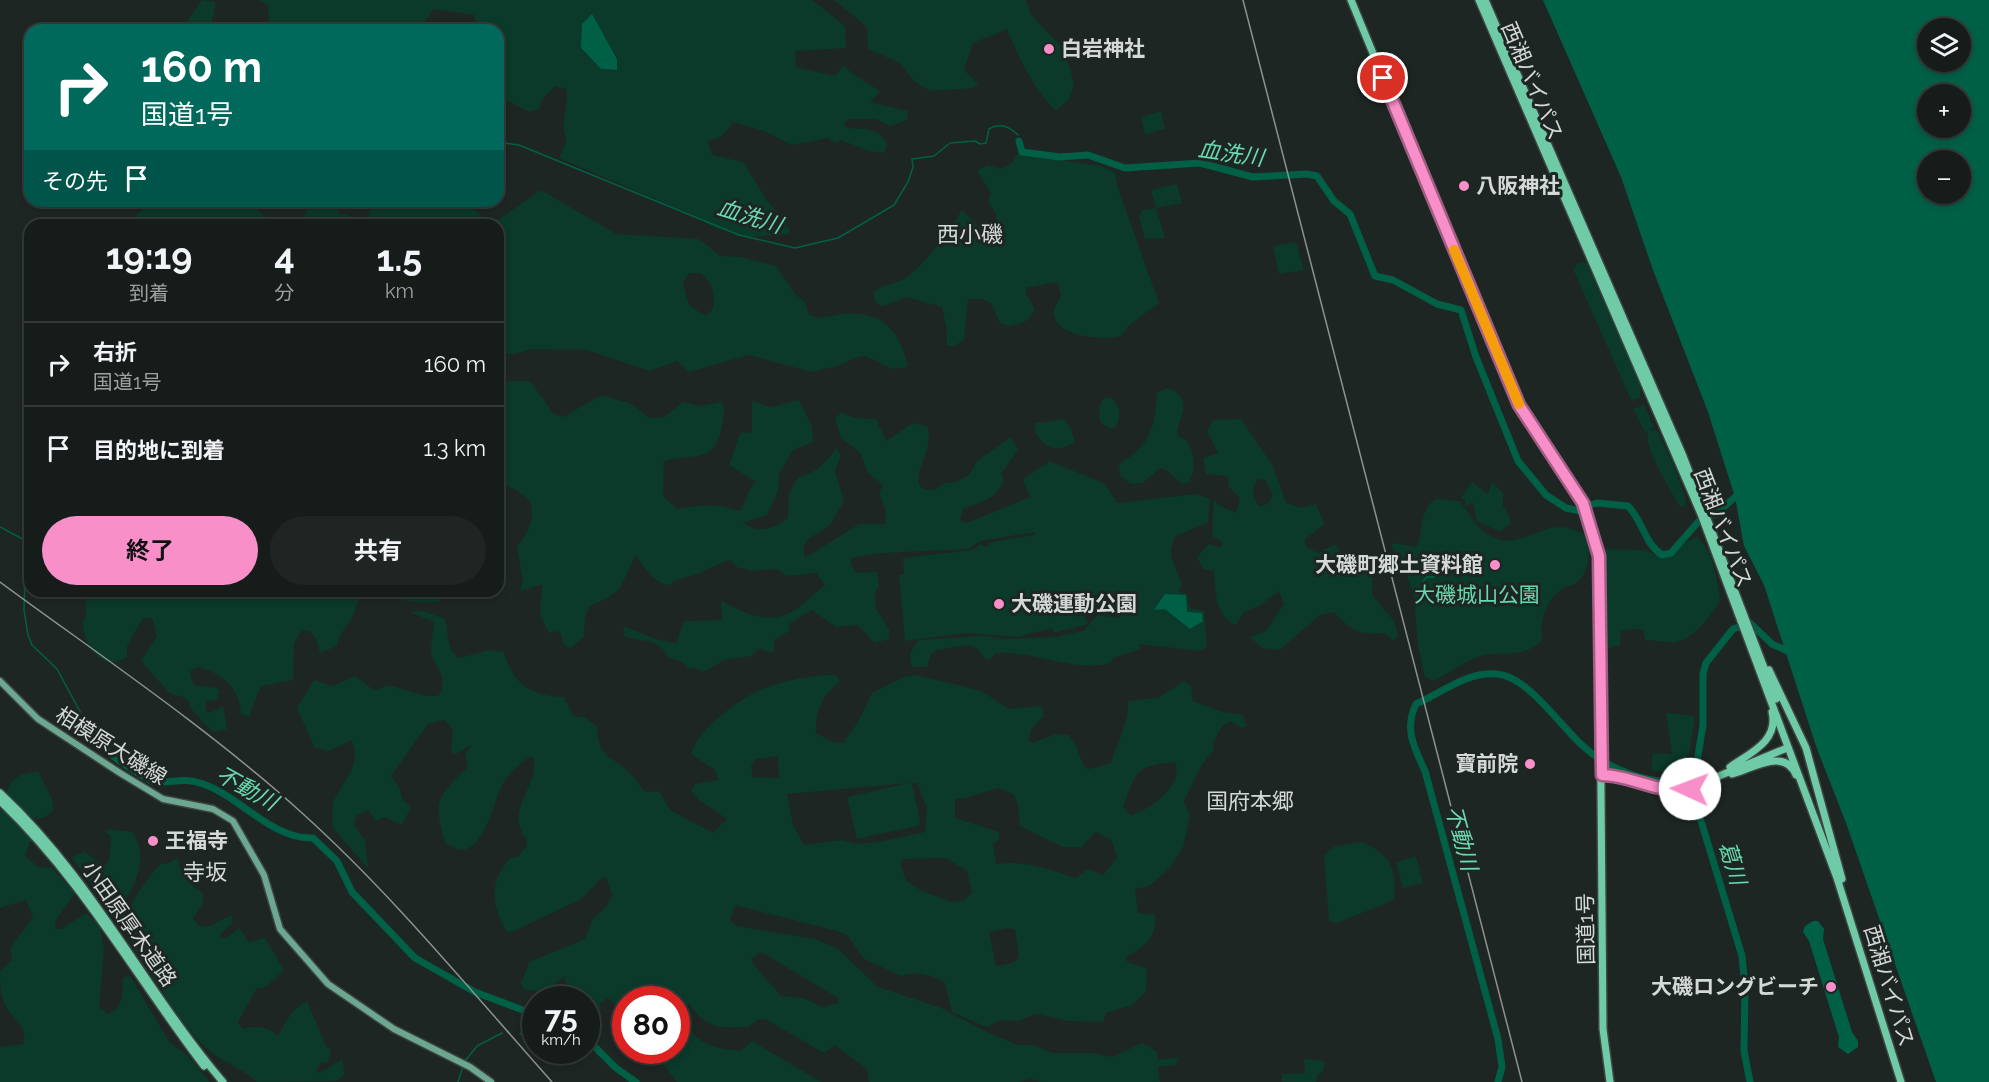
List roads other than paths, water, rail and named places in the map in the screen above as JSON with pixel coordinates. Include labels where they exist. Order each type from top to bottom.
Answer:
[{"type":"highway","name":"国道1号","points":[[1351,0],[1515,396],[1527,419],[1583,503],[1599,556],[1603,1029],[1610,1082]]},
{"type":"highway","name":"西湘バイパス","points":[[1479,0],[1671,439],[1742,616]]},
{"type":"highway","name":"西湘バイパス","points":[[1485,0],[1683,456],[1842,879],[1903,1082]]},
{"type":"highway","name":"西湘バイパス","points":[[1754,648],[1821,832],[1903,1082]]},
{"type":"highway","points":[[1754,648],[1797,726],[1799,744],[1812,769],[1824,821],[1842,879]]},
{"type":"highway","points":[[1722,775],[1765,741],[1774,727],[1772,713],[1759,677],[1754,648]]},
{"type":"highway","points":[[1602,775],[1680,790],[1704,784],[1786,748]]},
{"type":"highway","points":[[1722,775],[1771,761],[1786,762],[1794,770],[1821,832]]},
{"type":"highway","name":"小田原厚木道路","points":[[0,793],[44,837],[76,877],[223,1082]]},
{"type":"highway","name":"小田原厚木道路","points":[[0,801],[39,841],[73,881],[217,1082]]},
{"type":"main road","name":"相模原大磯線","points":[[0,681],[38,719],[163,799],[213,809],[233,821],[264,875],[280,929],[328,984],[394,1029],[470,1067],[491,1082]]},
{"type":"waterway","name":"血洗川","points":[[504,143],[519,145],[739,235],[795,248],[838,238],[894,205],[908,182],[913,167],[912,159],[934,156],[950,143],[975,141],[980,144],[986,143],[989,129],[997,126],[1008,128],[1018,135]]},
{"type":"waterway","name":"血洗川","points":[[1019,141],[1022,152],[1060,157],[1088,155],[1125,168],[1200,163],[1253,177],[1307,174],[1317,176],[1334,201],[1350,214],[1375,276],[1393,280],[1437,304],[1461,310],[1476,357],[1518,461],[1546,495],[1566,508],[1580,511]]},
{"type":"waterway","name":"血洗川","points":[[1715,515],[1735,497]]},
{"type":"waterway","name":"血洗川","points":[[1590,505],[1597,503],[1628,506],[1651,544],[1662,555],[1671,553],[1699,521]]},
{"type":"waterway","name":"不動川","points":[[0,527],[24,540]]},
{"type":"waterway","points":[[1420,601],[1423,596],[1420,590],[1423,588],[1423,581],[1427,577],[1434,577]]},
{"type":"waterway","name":"不動川","points":[[24,597],[24,610],[32,645],[57,669],[90,730]]},
{"type":"waterway","name":"葛川","points":[[1688,778],[1697,762],[1703,725],[1703,674],[1706,663],[1733,629],[1750,623],[1772,644],[1792,653]]},
{"type":"waterway","name":"不動川","points":[[1498,1082],[1502,1067],[1498,1039],[1425,771],[1412,738],[1411,721],[1416,704],[1475,676],[1496,674],[1508,677],[1531,692],[1583,746],[1611,766],[1627,773],[1660,781],[1688,778]]},
{"type":"waterway","name":"不動川","points":[[90,730],[109,753],[153,782],[183,780],[203,784],[217,790],[283,832],[313,838],[337,861],[352,892],[415,958],[475,992],[522,1010]]},
{"type":"waterway","name":"葛川","points":[[1688,778],[1742,956],[1745,987],[1744,1051],[1750,1082]]},
{"type":"waterway","points":[[465,1061],[477,1046],[502,1033]]},
{"type":"waterway","name":"不動川","points":[[600,1052],[616,1068],[636,1082]]},
{"type":"waterway","points":[[458,1082],[463,1066]]},
{"type":"railway","points":[[1243,0],[1522,1082]]},
{"type":"railway","points":[[0,582],[192,722],[302,813],[336,844],[400,910],[552,1082]]},
{"type":"place","name":"白岩神社","points":[[1049,49]]},
{"type":"place","name":"八阪神社","points":[[1464,186]]},
{"type":"place","name":"大磯町郷土資料館","points":[[1495,565]]},
{"type":"place","name":"大磯運動公園","points":[[999,604]]},
{"type":"place","name":"寶前院","points":[[1530,764]]},
{"type":"place","name":"王福寺","points":[[153,841]]},
{"type":"place","name":"大磯ロングビーチ","points":[[1831,987]]},
{"type":"district","name":"西小磯","points":[[970,234]]},
{"type":"district","name":"国府本郷","points":[[1250,801]]},
{"type":"district","name":"寺坂","points":[[205,872]]},
{"type":"park label","name":"大磯城山公園","points":[[1477,595]]}]
